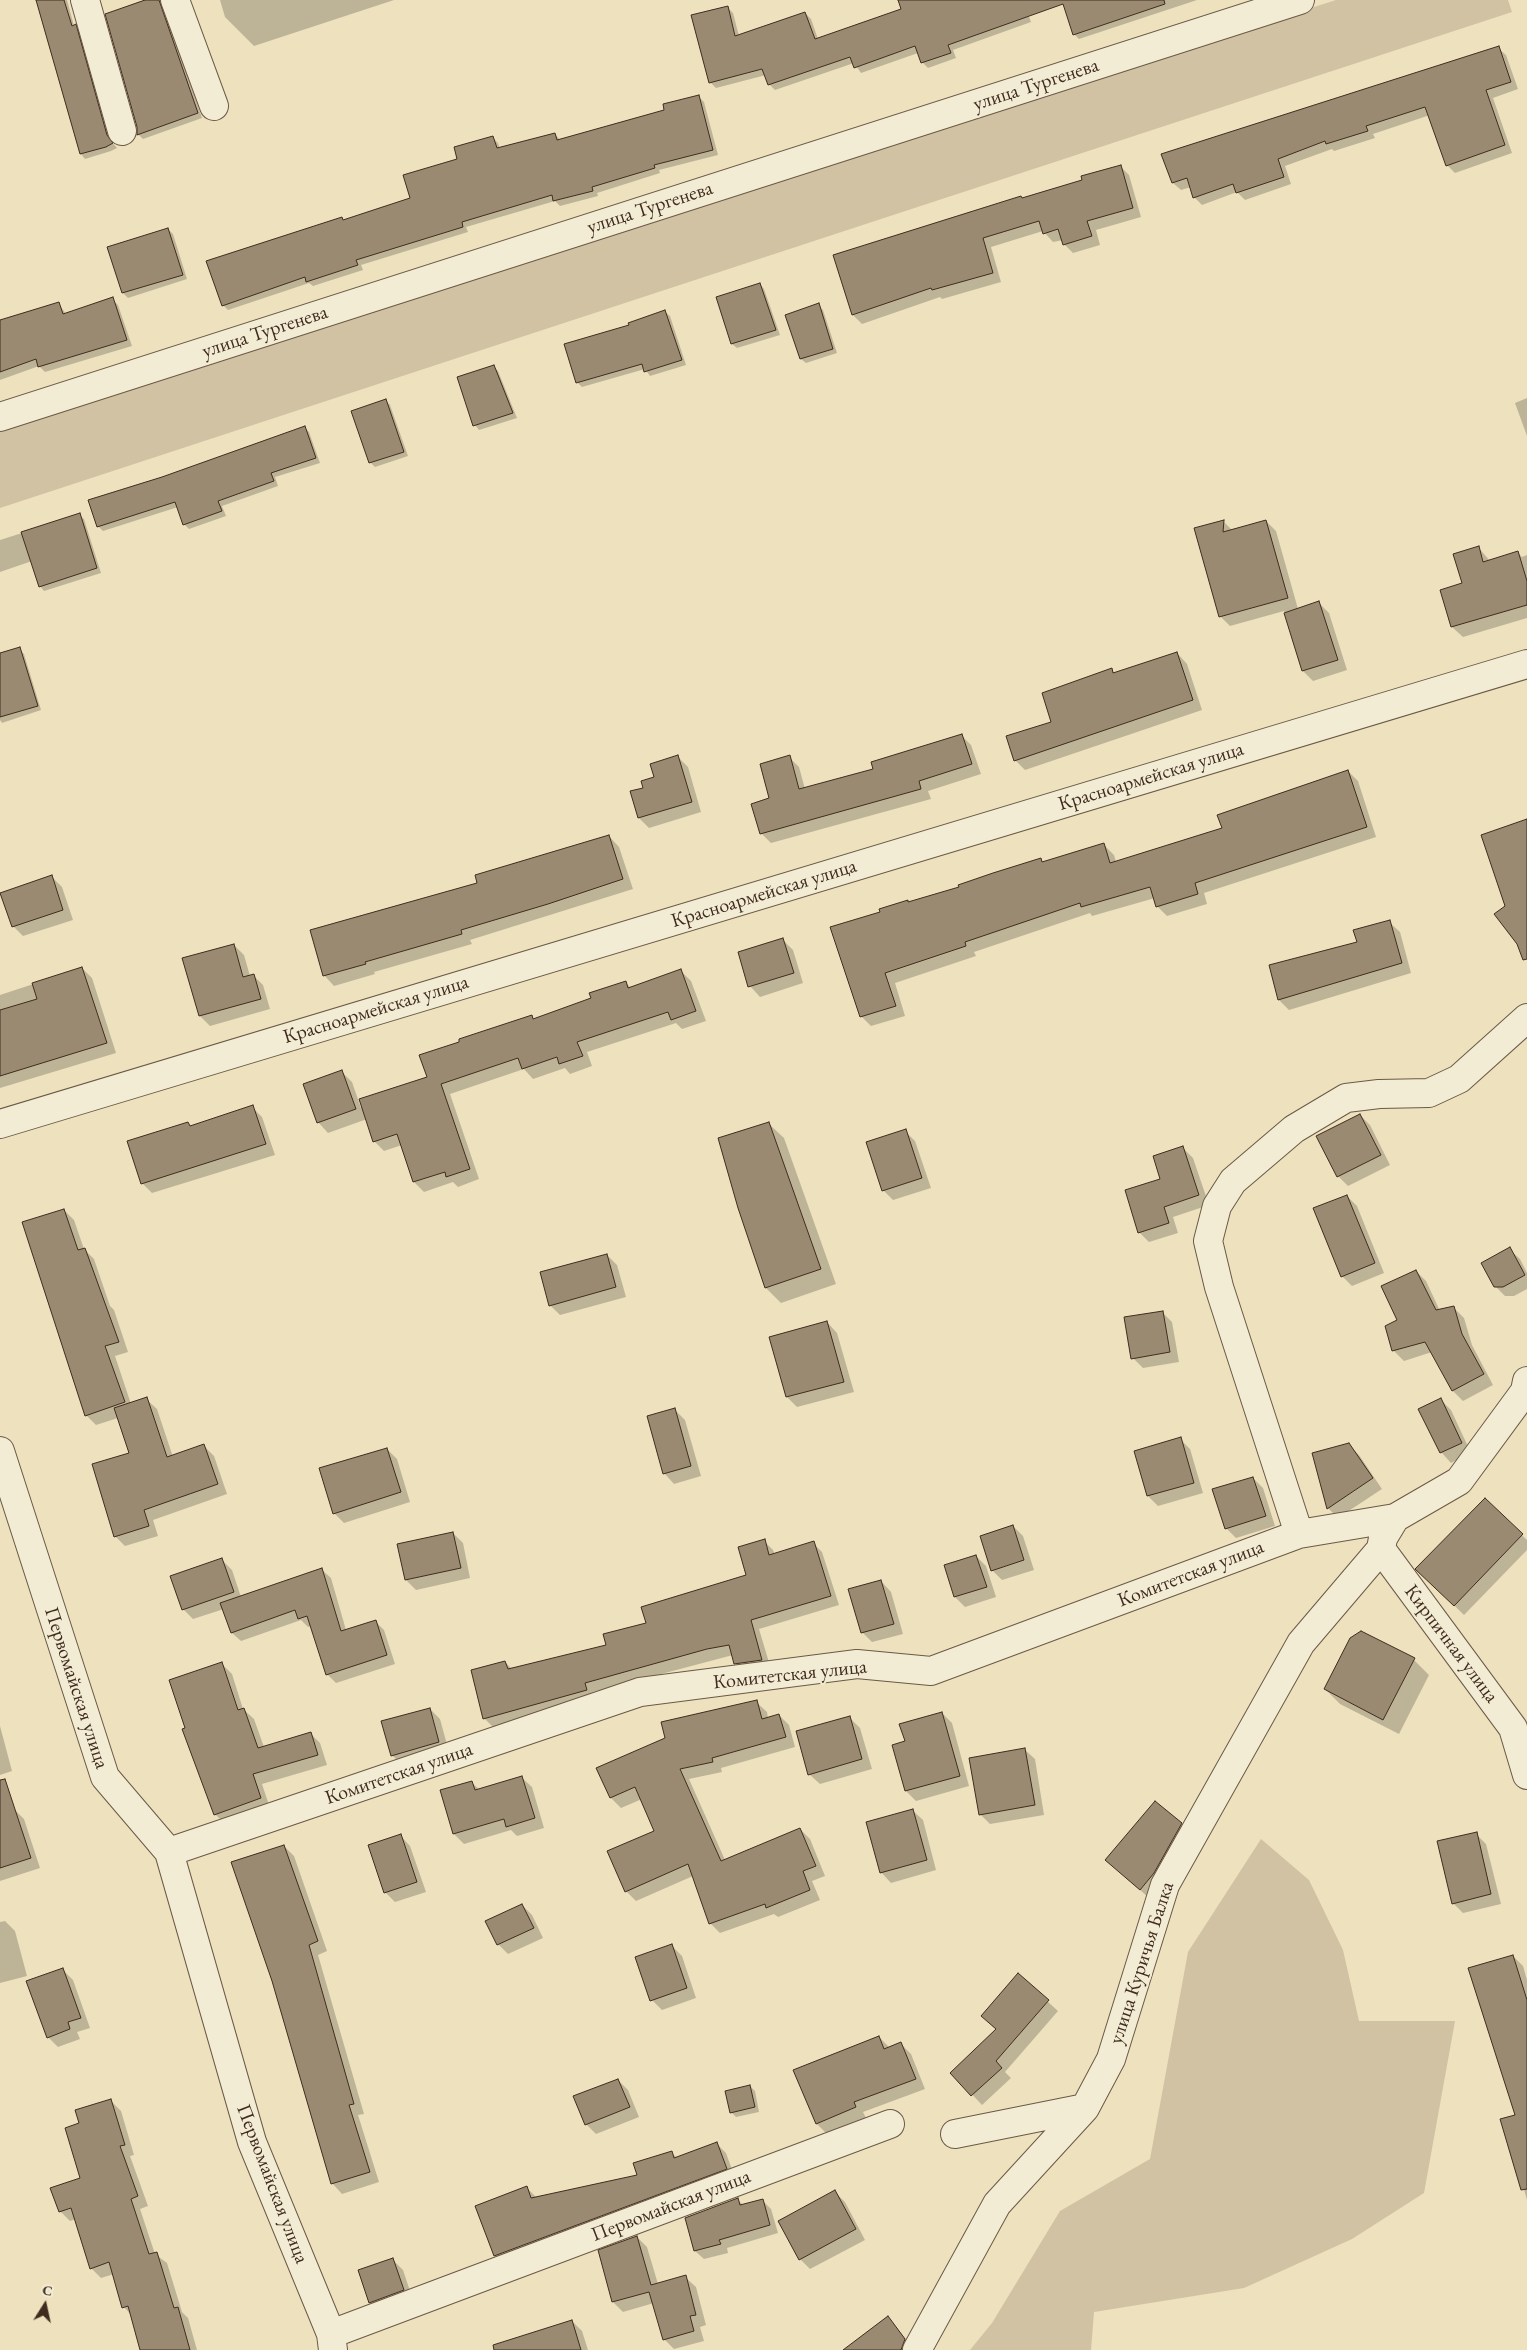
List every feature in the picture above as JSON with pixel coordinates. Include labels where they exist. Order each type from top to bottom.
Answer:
[{"type":"street","points":[[85,0],[122,131]]},
{"type":"street","points":[[175,0],[214,106]]},
{"type":"street","name":"улица Тургенева","points":[[0,417],[1300,0]]},
{"type":"street","name":"Красноармейская улица","points":[[0,1124],[1527,664]]},
{"type":"street","points":[[1299,1534],[1219,1287],[1208,1241],[1217,1206],[1233,1182],[1294,1129],[1346,1098],[1379,1094],[1430,1093],[1459,1079],[1527,1018]]},
{"type":"street","name":"Комитетская улица","points":[[169,1852],[640,1692],[857,1664],[931,1672],[1299,1534],[1395,1518],[1459,1481],[1525,1391],[1527,1381]]},
{"type":"street","name":"Первомайская улица","points":[[0,1452],[105,1777],[169,1852],[252,2142],[332,2342],[890,2124]]},
{"type":"street","points":[[1381,1549],[1383,1538],[1395,1518]]},
{"type":"street","name":"Кирпичная улица","points":[[1381,1549],[1513,1728],[1527,1775]]},
{"type":"street","name":"улица Куричья Балка","points":[[917,2350],[997,2204],[1085,2108],[1111,2058],[1165,1885],[1301,1642],[1381,1549]]},
{"type":"street","points":[[955,2134],[1085,2108]]},
{"type":"shaded area","points":[[1336,0],[1508,0],[1512,12],[0,508],[0,428]]},
{"type":"shaded area","points":[[1261,1839],[1309,1880],[1343,1950],[1359,2021],[1455,2021],[1424,2193],[1352,2239],[1244,2288],[1094,2312],[1091,2350],[970,2350],[992,2323],[1060,2211],[1150,2159],[1188,1952]]},
{"type":"building","points":[[36,0],[64,0],[72,26],[76,24],[107,135],[113,143],[106,147],[80,154]]},
{"type":"building","points":[[145,0],[159,0],[198,113],[137,135],[137,127],[105,14]]},
{"type":"building","points":[[898,0],[1164,0],[1165,4],[1073,35],[1063,4],[948,45],[951,53],[921,63],[915,46],[854,68],[850,57],[768,85],[762,69],[709,83],[691,15],[728,6],[735,36],[805,12],[815,39],[901,9]]},
{"type":"building","points":[[1499,46],[1511,82],[1486,90],[1505,145],[1446,166],[1425,107],[1366,126],[1368,131],[1326,144],[1325,141],[1278,159],[1284,177],[1236,193],[1233,184],[1193,198],[1187,178],[1172,183],[1161,154]]},
{"type":"building","points":[[699,95],[713,150],[654,165],[655,168],[592,187],[593,191],[553,201],[552,195],[462,222],[463,227],[356,260],[358,265],[306,282],[305,277],[222,306],[206,261],[342,217],[343,220],[410,198],[403,175],[457,159],[454,147],[493,136],[497,148],[555,133],[557,140],[664,110],[663,104]]},
{"type":"building","points":[[1121,165],[1133,208],[1087,221],[1092,236],[1063,245],[1058,229],[1043,234],[1039,221],[983,238],[993,273],[932,290],[931,288],[852,315],[833,255],[1021,196],[1022,198],[1082,180],[1081,176]]},
{"type":"building","points":[[168,228],[183,275],[122,293],[107,247]]},
{"type":"building","points":[[760,283],[776,330],[731,344],[716,297]]},
{"type":"building","points":[[113,297],[127,340],[38,367],[36,359],[0,372],[0,320],[59,302],[63,314]]},
{"type":"building","points":[[819,303],[833,349],[800,359],[785,315]]},
{"type":"building","points":[[665,310],[682,360],[644,372],[642,364],[576,383],[564,344],[629,325],[628,323]]},
{"type":"building","points":[[494,365],[513,413],[473,426],[457,377]]},
{"type":"building","points":[[386,399],[404,452],[369,463],[351,411]]},
{"type":"building","points":[[305,426],[316,458],[271,473],[274,481],[218,501],[222,511],[183,525],[175,502],[97,527],[88,500],[162,477]]},
{"type":"building","points":[[80,513],[97,568],[39,587],[21,532]]},
{"type":"building","points":[[1224,520],[1223,532],[1266,520],[1288,598],[1219,617],[1194,528]]},
{"type":"building","points":[[1479,546],[1483,562],[1518,551],[1527,581],[1527,605],[1451,627],[1440,590],[1462,583],[1453,554]]},
{"type":"building","points":[[1319,601],[1338,660],[1302,671],[1284,613]]},
{"type":"building","points":[[20,647],[38,706],[0,717],[0,653]]},
{"type":"building","points":[[1177,652],[1193,700],[1014,761],[1006,736],[1051,722],[1042,693],[1112,668],[1113,673]]},
{"type":"building","points":[[962,734],[972,764],[919,781],[921,789],[760,834],[751,804],[769,798],[760,764],[790,755],[799,789],[873,769],[871,762]]},
{"type":"building","points":[[678,755],[692,802],[638,818],[630,791],[643,788],[641,781],[654,777],[650,764]]},
{"type":"building","points":[[1348,770],[1367,827],[1195,883],[1198,894],[1156,907],[1150,887],[1081,907],[1080,903],[965,942],[966,946],[885,973],[896,1006],[860,1017],[830,927],[880,912],[879,909],[908,900],[908,902],[959,887],[958,885],[1041,858],[1042,862],[1104,843],[1110,863],[1222,828],[1217,815]]},
{"type":"building","points":[[1527,819],[1527,959],[1523,960],[1517,944],[1494,914],[1505,906],[1481,835]]},
{"type":"building","points":[[609,835],[623,879],[461,930],[462,934],[323,976],[310,930],[477,883],[475,875]]},
{"type":"building","points":[[52,875],[63,910],[12,927],[0,893]]},
{"type":"building","points":[[1390,920],[1402,963],[1278,1000],[1269,965],[1357,942],[1353,930]]},
{"type":"building","points":[[783,938],[794,973],[748,987],[738,952]]},
{"type":"building","points":[[234,944],[243,977],[254,974],[261,999],[199,1016],[182,958]]},
{"type":"building","points":[[82,967],[107,1043],[0,1076],[0,1010],[37,999],[32,983]]},
{"type":"building","points":[[681,969],[696,1011],[671,1020],[668,1012],[577,1042],[583,1056],[559,1064],[557,1057],[522,1069],[518,1058],[441,1084],[470,1169],[446,1177],[445,1172],[413,1182],[397,1134],[373,1142],[359,1099],[427,1077],[419,1055],[459,1042],[459,1039],[532,1015],[533,1019],[591,998],[589,993],[626,981],[628,988]]},
{"type":"building","points":[[342,1070],[356,1109],[317,1123],[303,1084]]},
{"type":"building","points":[[253,1105],[266,1144],[141,1184],[127,1141],[188,1122],[190,1126]]},
{"type":"building","points":[[1360,1114],[1381,1155],[1337,1177],[1316,1136]]},
{"type":"building","points":[[769,1122],[821,1269],[765,1288],[738,1208],[718,1138]]},
{"type":"building","points":[[906,1129],[922,1178],[882,1191],[866,1142]]},
{"type":"building","points":[[1183,1146],[1199,1195],[1164,1207],[1169,1223],[1138,1233],[1125,1190],[1160,1179],[1153,1156]]},
{"type":"building","points":[[1347,1195],[1375,1263],[1341,1277],[1313,1208]]},
{"type":"building","points":[[64,1209],[78,1250],[85,1248],[119,1342],[105,1346],[125,1402],[85,1416],[22,1222]]},
{"type":"building","points":[[1510,1247],[1525,1275],[1503,1287],[1494,1287],[1481,1263]]},
{"type":"building","points":[[607,1254],[616,1287],[549,1306],[540,1272]]},
{"type":"building","points":[[1416,1270],[1436,1310],[1454,1306],[1462,1334],[1484,1374],[1452,1391],[1425,1342],[1392,1351],[1385,1326],[1397,1320],[1381,1286]]},
{"type":"building","points":[[1163,1311],[1170,1352],[1131,1359],[1124,1317]]},
{"type":"building","points":[[827,1321],[844,1382],[786,1397],[769,1337]]},
{"type":"building","points":[[147,1397],[167,1457],[204,1444],[218,1484],[144,1510],[149,1526],[114,1537],[92,1464],[129,1453],[114,1408]]},
{"type":"building","points":[[1441,1398],[1462,1443],[1440,1453],[1418,1409]]},
{"type":"building","points":[[675,1408],[691,1466],[663,1474],[647,1416]]},
{"type":"building","points":[[1181,1437],[1194,1483],[1147,1496],[1134,1451]]},
{"type":"building","points":[[1349,1443],[1373,1478],[1327,1509],[1312,1453]]},
{"type":"building","points":[[387,1448],[401,1492],[333,1514],[319,1468]]},
{"type":"building","points":[[1253,1477],[1266,1516],[1225,1529],[1212,1489]]},
{"type":"building","points":[[1485,1498],[1523,1534],[1454,1606],[1415,1569]]},
{"type":"building","points":[[1013,1525],[1024,1560],[991,1571],[980,1536]]},
{"type":"building","points":[[453,1532],[461,1568],[405,1580],[397,1544]]},
{"type":"building","points":[[765,1539],[769,1555],[814,1541],[831,1596],[751,1620],[762,1660],[734,1664],[729,1645],[707,1649],[585,1683],[587,1690],[483,1719],[471,1670],[505,1661],[508,1669],[606,1645],[603,1634],[646,1623],[641,1607],[746,1575],[738,1547]]},
{"type":"building","points":[[976,1555],[987,1587],[954,1597],[944,1565]]},
{"type":"building","points":[[222,1558],[234,1592],[182,1610],[170,1576]]},
{"type":"building","points":[[322,1568],[341,1631],[376,1620],[387,1655],[326,1675],[307,1616],[298,1619],[295,1610],[231,1633],[220,1603]]},
{"type":"building","points":[[881,1580],[894,1624],[861,1633],[848,1589]]},
{"type":"building","points":[[1361,1631],[1415,1658],[1383,1720],[1324,1689],[1350,1638]]},
{"type":"building","points":[[222,1662],[238,1710],[244,1708],[258,1748],[311,1732],[318,1755],[253,1774],[261,1798],[214,1815],[182,1729],[185,1728],[169,1680]]},
{"type":"building","points":[[757,1700],[762,1719],[779,1714],[786,1737],[712,1758],[713,1762],[680,1769],[721,1861],[800,1828],[816,1866],[803,1871],[810,1890],[766,1908],[765,1904],[709,1924],[688,1864],[625,1892],[607,1851],[654,1831],[635,1787],[610,1798],[596,1768],[665,1738],[661,1722]]},
{"type":"building","points":[[430,1708],[439,1742],[391,1756],[381,1721]]},
{"type":"building","points":[[942,1712],[960,1776],[905,1791],[892,1745],[905,1741],[899,1724]]},
{"type":"building","points":[[850,1716],[862,1759],[808,1775],[796,1731]]},
{"type":"building","points":[[1025,1748],[1035,1805],[979,1815],[969,1758]]},
{"type":"building","points":[[522,1776],[535,1818],[506,1827],[504,1819],[453,1834],[440,1790],[472,1781],[475,1790]]},
{"type":"building","points":[[5,1779],[31,1858],[0,1868],[0,1780]]},
{"type":"building","points":[[1155,1801],[1182,1823],[1154,1873],[1140,1890],[1105,1860]]},
{"type":"building","points":[[913,1809],[927,1860],[880,1873],[866,1822]]},
{"type":"building","points":[[1477,1832],[1491,1894],[1452,1904],[1437,1841]]},
{"type":"building","points":[[401,1834],[417,1882],[384,1893],[368,1845]]},
{"type":"building","points":[[284,1845],[318,1941],[309,1945],[354,2104],[349,2105],[370,2172],[331,2184],[272,1981],[231,1862]]},
{"type":"building","points":[[522,1904],[534,1928],[497,1945],[485,1921]]},
{"type":"building","points":[[672,1944],[687,1988],[650,2001],[635,1957]]},
{"type":"building","points":[[1513,1955],[1527,2000],[1527,2189],[1521,2190],[1500,2119],[1515,2115],[1468,1968]]},
{"type":"building","points":[[63,1968],[81,2018],[68,2022],[70,2029],[47,2038],[26,1981]]},
{"type":"building","points":[[1018,1973],[1049,2000],[996,2061],[1002,2068],[971,2096],[950,2073],[996,2029],[981,2016]]},
{"type":"building","points":[[879,2036],[884,2049],[901,2042],[916,2079],[854,2102],[856,2107],[816,2124],[793,2070]]},
{"type":"building","points":[[618,2079],[630,2107],[585,2125],[573,2096]]},
{"type":"building","points":[[750,2085],[755,2107],[730,2113],[725,2091]]},
{"type":"building","points":[[111,2099],[125,2145],[120,2146],[138,2196],[131,2199],[149,2254],[157,2252],[174,2308],[178,2307],[190,2350],[140,2350],[128,2306],[122,2308],[109,2262],[90,2269],[71,2208],[59,2212],[50,2188],[80,2178],[65,2128],[79,2123],[75,2110]]},
{"type":"building","points":[[717,2142],[727,2169],[494,2256],[475,2206],[527,2186],[531,2198],[637,2175],[633,2163],[672,2151],[674,2158]]},
{"type":"building","points":[[835,2190],[856,2229],[799,2260],[778,2221]]},
{"type":"building","points":[[738,2198],[740,2205],[763,2199],[770,2225],[719,2240],[721,2244],[694,2251],[685,2218]]},
{"type":"building","points":[[637,2236],[651,2285],[686,2275],[696,2315],[690,2316],[694,2331],[663,2340],[649,2292],[612,2302],[598,2250]]},
{"type":"building","points":[[393,2258],[404,2290],[369,2303],[358,2270]]},
{"type":"building","points":[[888,2316],[905,2339],[901,2350],[843,2350]]},
{"type":"building","points":[[572,2320],[581,2350],[494,2350],[493,2345]]}]
